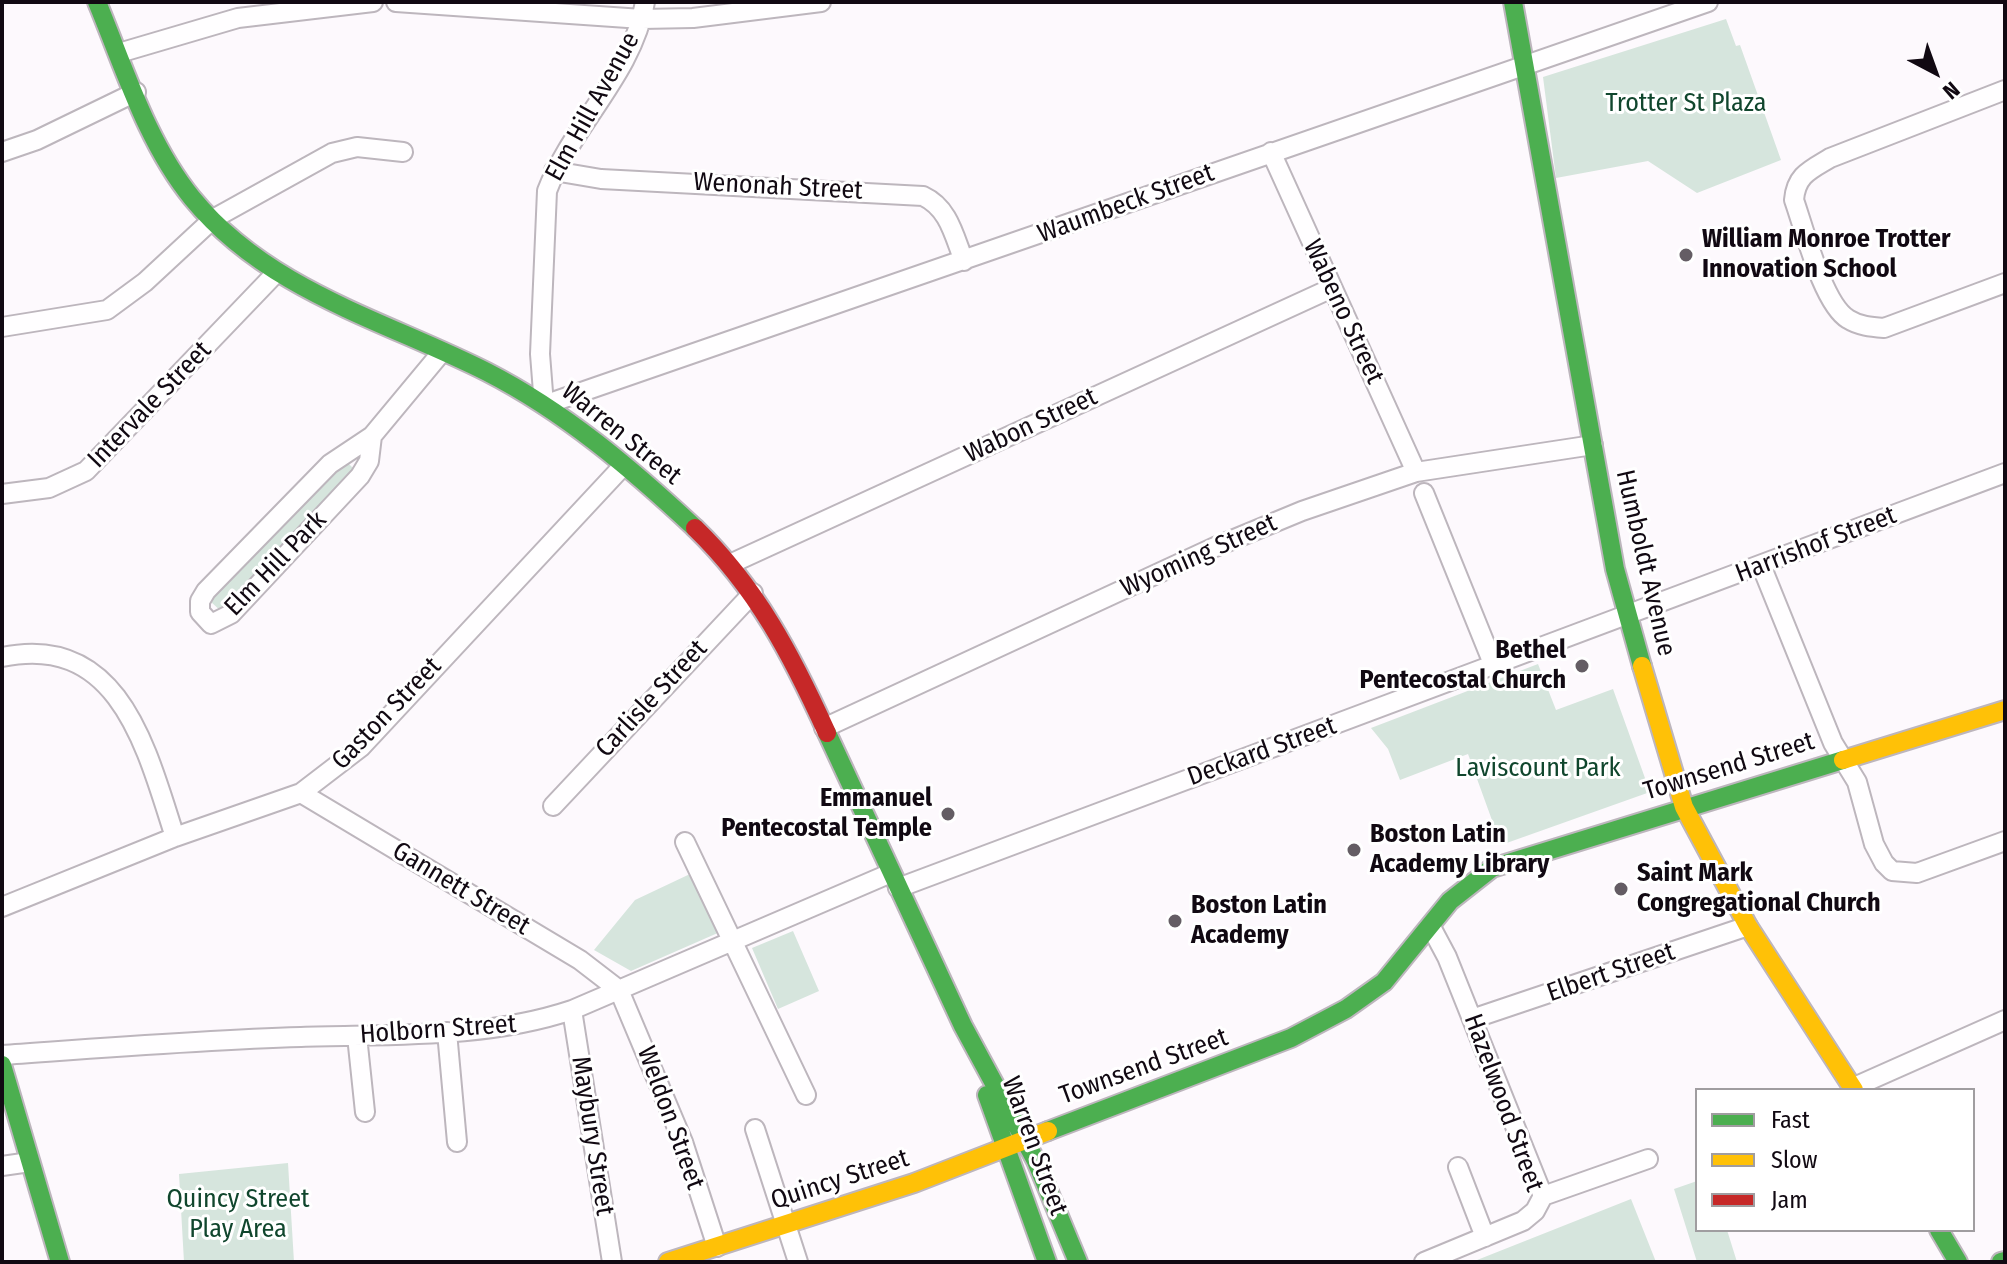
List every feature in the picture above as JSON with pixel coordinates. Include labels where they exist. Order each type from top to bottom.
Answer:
[{"type":"main road","name":"Warren Street","points":[[97,2],[136,92],[176,172],[191,197],[234,242],[275,274],[348,314],[486,372],[544,405],[623,466],[730,564],[753,593],[788,651],[972,1048],[1025,1140],[1078,1262]]},
{"type":"main road","name":"Humboldt Avenue","points":[[1513,2],[1626,617],[1684,807],[1748,926],[1852,1088]]},
{"type":"main road","name":"Townsend Street","points":[[1025,1140],[1261,1051],[1331,1018],[1384,982],[1451,899],[1474,878],[1492,868],[2005,710]]},
{"type":"main road","name":"Warren Street","points":[[972,1048],[1004,1148],[1047,1262]]},
{"type":"main road","points":[[2,1065],[60,1262]]},
{"type":"main road","name":"Quincy Street","points":[[668,1262],[914,1183],[1025,1140]]},
{"type":"main road","points":[[1940,1232],[1958,1262]]},
{"type":"street","points":[[119,53],[238,18],[373,2]]},
{"type":"street","points":[[396,2],[644,11],[693,18],[821,2]]},
{"type":"street","name":"Waumbeck Street","points":[[544,405],[1708,2]]},
{"type":"street","name":"Elm Hill Avenue","points":[[544,405],[540,354],[545,283],[543,227],[547,191],[554,171],[619,70],[644,11]]},
{"type":"street","points":[[2005,90],[1830,158],[1805,172],[1795,183],[1794,200],[1833,304],[1845,318],[1866,327],[1884,328],[2005,283]]},
{"type":"street","points":[[2,152],[37,140],[136,92]]},
{"type":"street","points":[[2,327],[107,310],[145,282],[213,219],[332,153],[357,147],[403,152]]},
{"type":"street","name":"Wabeno Street","points":[[1271,152],[1416,472]]},
{"type":"street","name":"Wenonah Street","points":[[554,171],[601,179],[923,196],[945,212],[964,261]]},
{"type":"street","name":"Intervale Street","points":[[2,494],[49,488],[86,471],[275,274]]},
{"type":"street","name":"Wabon Street","points":[[730,564],[1332,288]]},
{"type":"street","name":"Elm Hill Park","points":[[372,436],[369,461],[350,488],[231,614],[211,624],[200,612],[200,601],[206,591],[330,464],[372,436],[441,353]]},
{"type":"street","name":"Wyoming Street","points":[[824,728],[1240,536],[1344,495],[1416,472],[1593,445]]},
{"type":"street","name":"Gaston Street","points":[[2,907],[175,837],[301,793],[361,747],[623,466]]},
{"type":"street","name":"Harrishof Street","points":[[1626,617],[2005,473]]},
{"type":"street","points":[[1424,493],[1494,666]]},
{"type":"street","points":[[1761,565],[1833,743],[1857,782],[1874,844],[1892,871],[1917,873],[2005,841]]},
{"type":"street","name":"Carlisle Street","points":[[553,806],[753,593]]},
{"type":"street","name":"Deckard Street","points":[[895,881],[1626,617]]},
{"type":"street","points":[[2,657],[50,655],[78,663],[115,692],[136,729],[175,837]]},
{"type":"street","name":"Gannett Street","points":[[301,793],[580,960],[619,990]]},
{"type":"street","points":[[685,842],[806,1095]]},
{"type":"street","name":"Holborn Street","points":[[2,1055],[506,1028],[572,1010],[732,942],[895,881]]},
{"type":"street","name":"Elbert Street","points":[[1472,1019],[1748,926]]},
{"type":"street","name":"Hazelwood Street","points":[[1424,1262],[1530,1217],[1543,1196],[1447,957],[1431,927]]},
{"type":"street","name":"Weldon Street","points":[[619,990],[683,1142],[717,1247]]},
{"type":"street","name":"Maybury Street","points":[[572,1010],[612,1262]]},
{"type":"street","points":[[1855,1088],[2005,1020]]},
{"type":"street","points":[[447,1032],[457,1142]]},
{"type":"street","points":[[357,1036],[365,1112]]},
{"type":"street","points":[[755,1129],[798,1262]]},
{"type":"street","points":[[1543,1196],[1648,1159]]},
{"type":"street","points":[[2,1166],[30,1162]]},
{"type":"street","points":[[1458,1167],[1485,1237]]},
{"type":"green space","name":"Trotter St Plaza","points":[[1726,19],[1736,46],[1740,45],[1781,160],[1697,193],[1648,161],[1556,178],[1543,77]]},
{"type":"green space","points":[[346,461],[359,474],[224,614],[210,601]]},
{"type":"green space","name":"Laviscount Park","points":[[1538,664],[1556,710],[1613,689],[1650,792],[1501,845],[1468,754],[1400,780],[1388,749],[1371,728]]},
{"type":"green space","points":[[690,874],[720,932],[631,971],[594,950],[635,900]]},
{"type":"green space","points":[[793,931],[819,991],[778,1009],[752,948]]},
{"type":"green space","name":"Quincy Street Play Area","points":[[288,1163],[294,1262],[184,1262],[179,1174]]},
{"type":"green space","points":[[1695,1182],[1695,1232],[1728,1232],[1737,1262],[1697,1262],[1674,1189]]},
{"type":"green space","points":[[1631,1199],[1656,1262],[1472,1262]]},
{"type":"traffic: fast","points":[[97,2],[138,104],[162,153],[192,198],[222,230],[292,280],[368,319],[487,372],[544,405],[622,463],[695,528]]},
{"type":"traffic: fast","points":[[1513,2],[1615,569],[1642,666]]},
{"type":"traffic: fast","points":[[827,733],[963,1026],[1036,1161],[1078,1262]]},
{"type":"traffic: fast","points":[[1048,1131],[1291,1038],[1346,1009],[1384,982],[1450,901],[1492,868],[1843,760]]},
{"type":"traffic: fast","points":[[2,1065],[60,1262]]},
{"type":"traffic: fast","points":[[987,1095],[1047,1262]]},
{"type":"traffic: fast","points":[[1940,1232],[1958,1262]]},
{"type":"traffic: fast","points":[[2001,1262],[2005,1261]]},
{"type":"traffic: slow","points":[[1642,666],[1684,807],[1748,926],[1853,1088]]},
{"type":"traffic: slow","points":[[1843,760],[2005,710]]},
{"type":"traffic: slow","points":[[668,1262],[914,1183],[1048,1131]]},
{"type":"traffic: jam","points":[[695,528],[755,599],[786,650],[827,733]]},
{"type":"place","name":"William Monroe Trotter Innovation School","points":[[1686,255]]},
{"type":"place","name":"Bethel Pentecostal Church","points":[[1582,666]]},
{"type":"place","name":"Emmanuel Pentecostal Temple","points":[[948,814]]},
{"type":"place","name":"Boston Latin Academy Library","points":[[1354,850]]},
{"type":"place","name":"Saint Mark Congregational Church","points":[[1621,889]]},
{"type":"place","name":"Boston Latin Academy","points":[[1175,921]]}]
